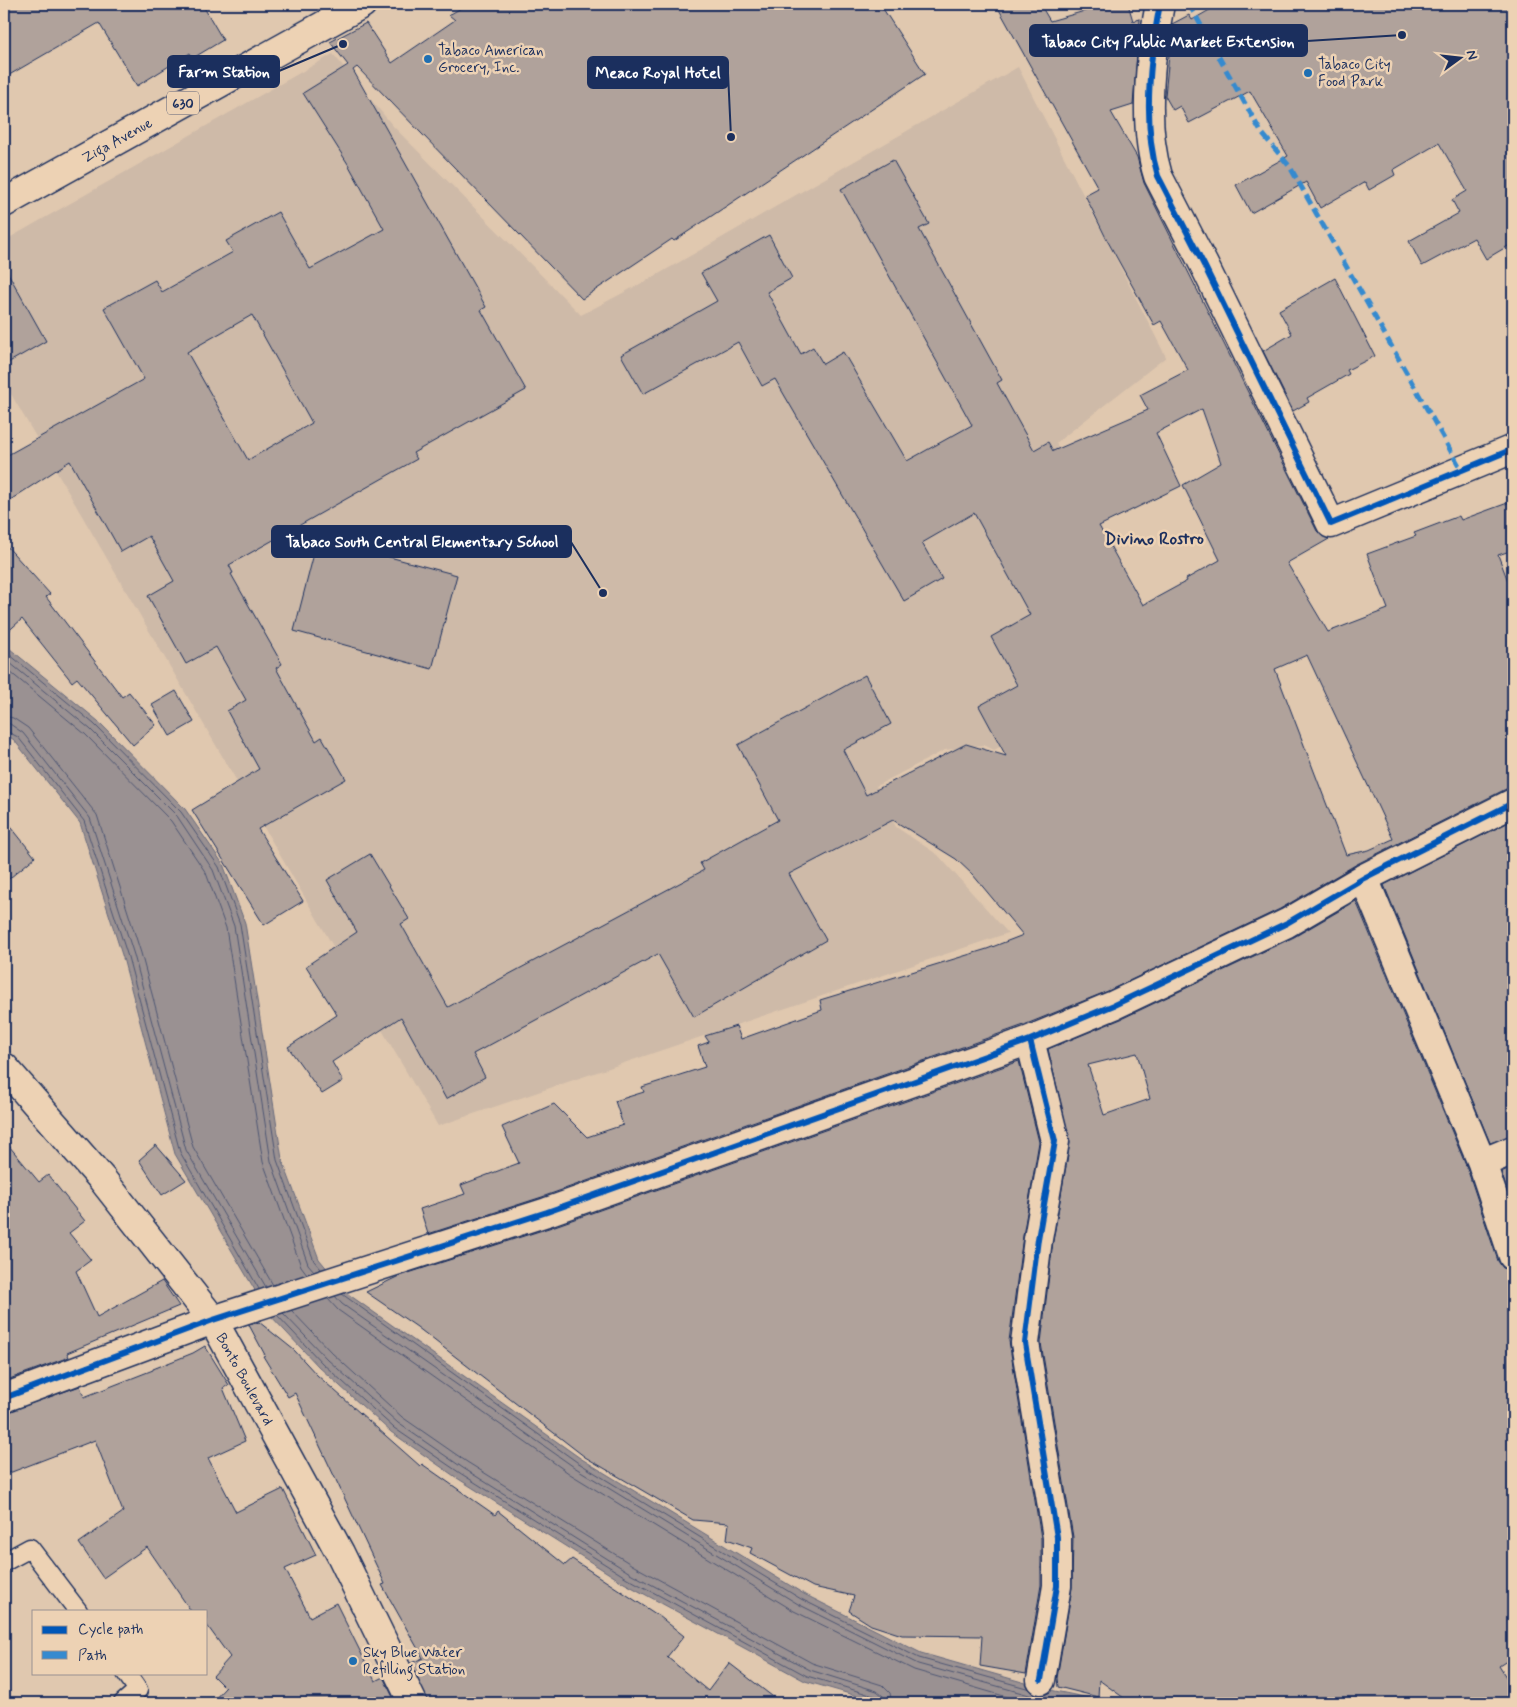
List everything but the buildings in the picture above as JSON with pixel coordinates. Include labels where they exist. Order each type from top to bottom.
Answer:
[{"type":"street","name":"Ziga Avenue","points":[[4,203],[362,4]]},
{"type":"street","points":[[1160,4],[1152,42],[1150,87],[1153,160],[1158,176],[1331,524],[1513,449]]},
{"type":"street","points":[[4,1398],[247,1308],[555,1210],[1030,1040],[1114,1005],[1287,923],[1364,878],[1513,803]]},
{"type":"street","points":[[1364,878],[1482,1163],[1513,1256]]},
{"type":"street","points":[[1030,1040],[1055,1141],[1038,1239],[1025,1342],[1057,1537],[1057,1586],[1041,1680]]},
{"type":"street","name":"Bonto Boulevard","points":[[4,1067],[102,1179],[213,1320],[340,1553],[414,1703]]},
{"type":"street","points":[[1482,1163],[1513,1150]]},
{"type":"lane","points":[[4,1562],[30,1548],[77,1610]]},
{"type":"lane","points":[[123,1703],[138,1690],[127,1674]]},
{"type":"shaded area","points":[[333,54],[393,126],[581,315],[657,275],[1018,67],[1166,357],[1056,443],[1102,529],[1058,555],[1050,719],[994,750],[984,745],[945,750],[876,786],[896,827],[938,855],[1008,933],[438,1126],[4,382],[4,241]]},
{"type":"water","points":[[4,644],[98,721],[185,809],[223,864],[245,923],[282,1159],[319,1259],[348,1294],[580,1458],[804,1594],[921,1653],[1050,1690],[1114,1703],[881,1703],[805,1681],[624,1583],[457,1478],[391,1432],[319,1367],[269,1314],[175,1154],[123,958],[80,823],[14,740],[4,733]]},
{"type":"marked path","points":[[1189,4],[1261,132],[1290,167],[1461,469]]},
{"type":"cycle path","points":[[1160,4],[1153,46],[1149,90],[1150,134],[1158,176],[1204,265],[1331,524],[1513,449]]},
{"type":"cycle path","points":[[4,1398],[213,1320],[547,1212],[1030,1040],[1114,1005],[1287,923],[1364,878],[1513,803]]},
{"type":"cycle path","points":[[1030,1040],[1055,1141],[1038,1239],[1025,1343],[1057,1537],[1057,1586],[1041,1680]]},
{"type":"place","name":"Tabaco City Public Market Extension","points":[[1402,35]]},
{"type":"place","name":"Farm Station","points":[[343,44]]},
{"type":"place","name":"Tabaco American Grocery, Inc.","points":[[428,59]]},
{"type":"place","name":"Tabaco City Food Park","points":[[1308,73]]},
{"type":"place","name":"Meaco Royal Hotel","points":[[731,137]]},
{"type":"place","name":"Tabaco South Central Elementary School","points":[[603,593]]},
{"type":"place","name":"Sky Blue Water Refilling Station","points":[[353,1661]]},
{"type":"district","name":"Divino Rostro","points":[[1154,538]]}]
